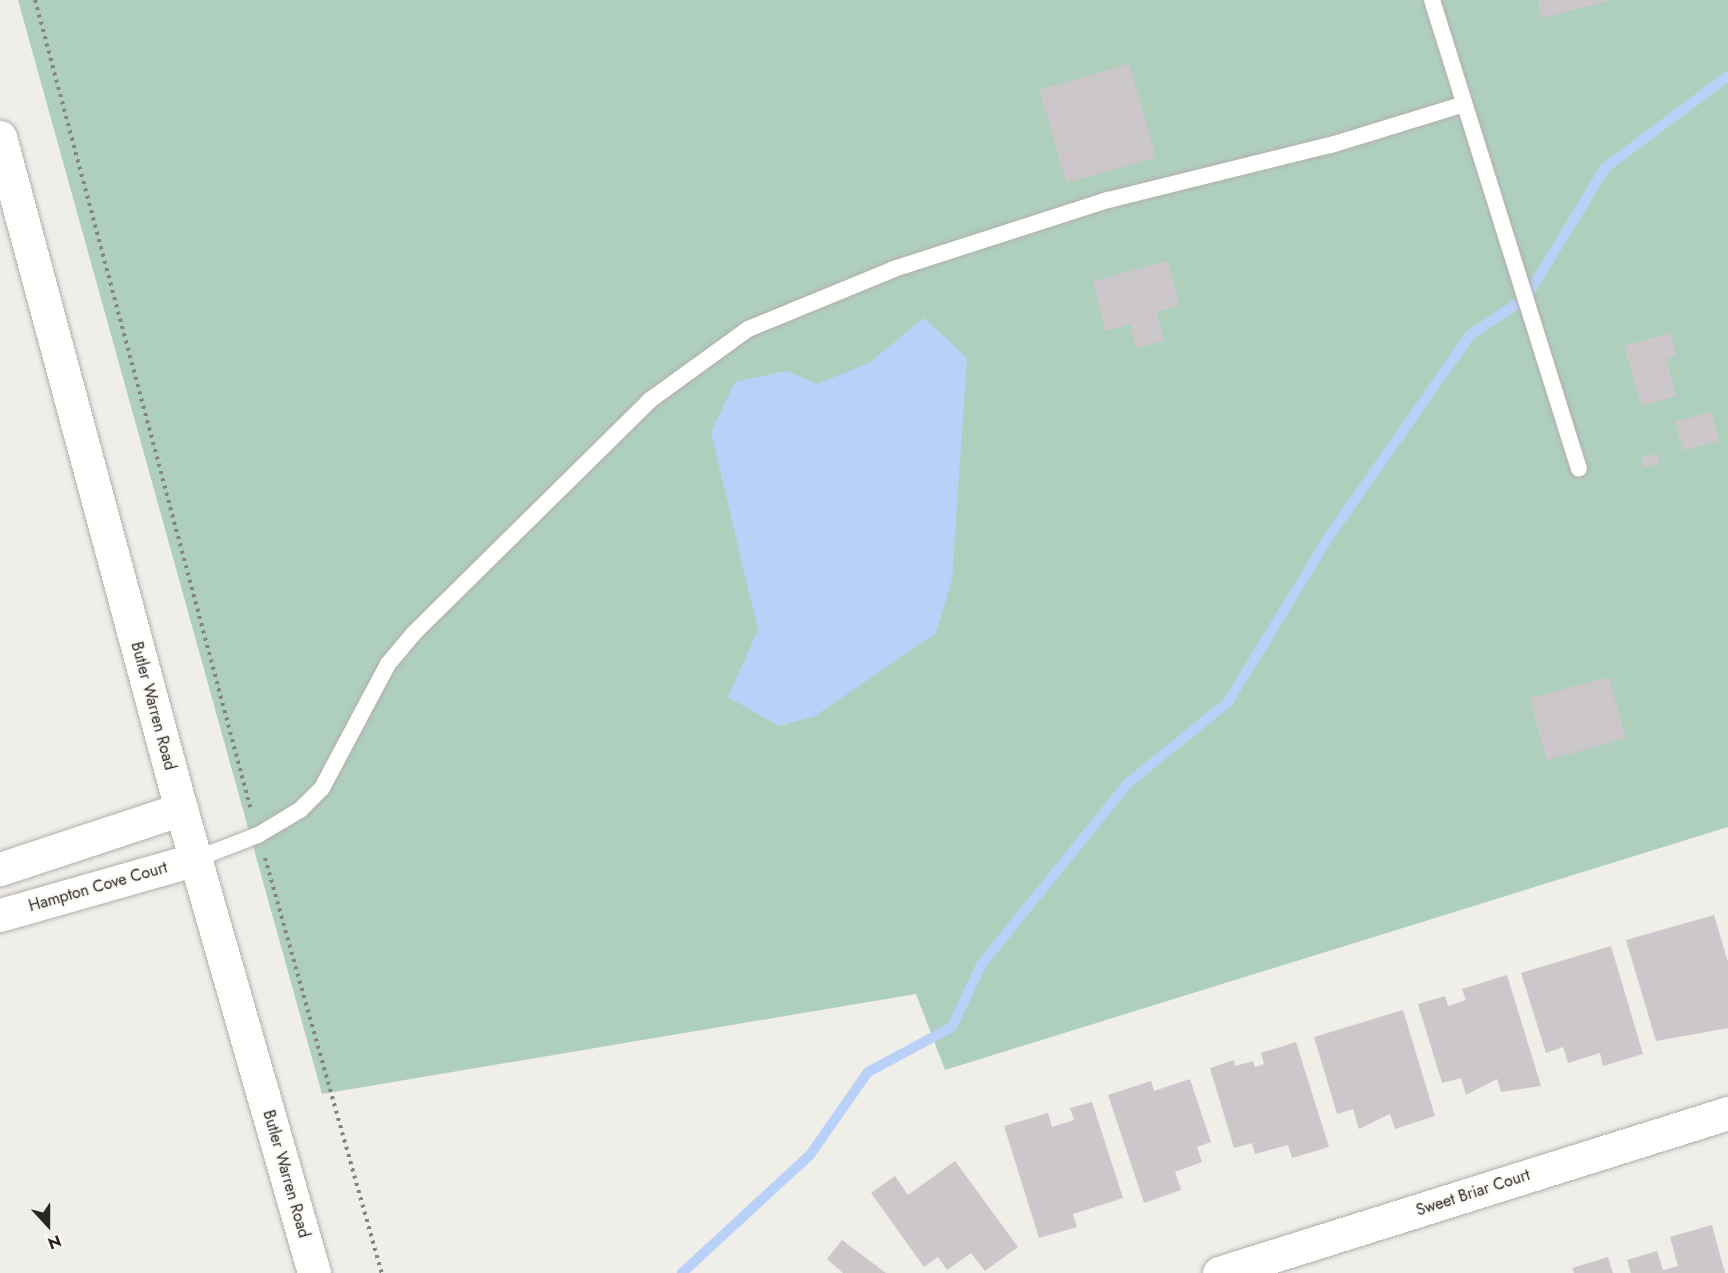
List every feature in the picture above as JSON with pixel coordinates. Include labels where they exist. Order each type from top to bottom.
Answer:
[{"type":"main road","name":"Butler Warren Road","points":[[0,137],[181,809],[314,1273]]},
{"type":"main road","points":[[0,869],[181,809]]},
{"type":"main road","name":"Hampton Cove Court","points":[[0,915],[196,859]]},
{"type":"main road","name":"Sweet Briar Court","points":[[1219,1273],[1728,1113]]},
{"type":"lane","points":[[1432,0],[1580,468]]},
{"type":"lane","points":[[196,859],[258,836],[300,810],[322,788],[388,664],[414,633],[650,400],[748,329],[894,269],[1108,200],[1331,145],[1464,104]]},
{"type":"path","points":[[35,0],[258,836],[382,1273]]},
{"type":"green space","points":[[18,0],[1728,0],[1728,827],[945,1070],[916,994],[322,1094]]},
{"type":"water","points":[[924,318],[967,358],[952,579],[936,633],[815,716],[779,726],[728,697],[758,630],[711,432],[735,382],[787,371],[817,384],[869,363]]},
{"type":"building","points":[[1538,0],[1608,0],[1608,1],[1542,18]]},
{"type":"building","points":[[1129,64],[1156,157],[1066,183],[1040,90]]},
{"type":"building","points":[[1168,261],[1179,306],[1156,312],[1164,341],[1136,348],[1130,324],[1105,331],[1093,281]]},
{"type":"building","points":[[1670,333],[1676,356],[1666,359],[1676,396],[1641,406],[1624,346]]},
{"type":"building","points":[[1712,412],[1719,441],[1682,450],[1675,421]]},
{"type":"building","points":[[1657,453],[1660,463],[1644,468],[1641,458]]},
{"type":"building","points":[[1609,677],[1626,739],[1546,760],[1530,698]]},
{"type":"building","points":[[1714,915],[1728,962],[1728,1028],[1656,1041],[1626,940]]},
{"type":"building","points":[[1611,946],[1643,1054],[1603,1066],[1600,1053],[1568,1063],[1563,1047],[1546,1053],[1521,973]]},
{"type":"building","points":[[1507,975],[1541,1086],[1501,1092],[1497,1079],[1466,1095],[1461,1078],[1442,1083],[1418,1004],[1445,996],[1448,1006],[1466,1000],[1462,989]]},
{"type":"building","points":[[1403,1010],[1435,1116],[1395,1129],[1390,1114],[1359,1129],[1353,1109],[1337,1114],[1314,1037]]},
{"type":"building","points":[[1296,1042],[1329,1147],[1292,1158],[1288,1145],[1255,1154],[1252,1143],[1234,1148],[1210,1068],[1234,1060],[1235,1066],[1253,1061],[1255,1067],[1264,1064],[1261,1053]]},
{"type":"building","points":[[1190,1079],[1211,1142],[1197,1147],[1202,1162],[1175,1172],[1181,1190],[1144,1203],[1108,1095],[1151,1081],[1154,1091]]},
{"type":"building","points":[[1092,1102],[1123,1198],[1073,1214],[1077,1227],[1039,1238],[1004,1126],[1048,1113],[1052,1127],[1074,1120],[1070,1108]]},
{"type":"building","points":[[955,1161],[1018,1247],[985,1271],[971,1253],[947,1270],[938,1257],[924,1267],[871,1193],[895,1176],[908,1195]]},
{"type":"building","points":[[1712,1225],[1725,1273],[1631,1273],[1627,1260],[1657,1251],[1663,1270],[1678,1266],[1670,1237]]},
{"type":"building","points":[[842,1240],[886,1273],[843,1273],[827,1259]]},
{"type":"building","points":[[1608,1257],[1613,1273],[1574,1273],[1572,1268]]},
{"type":"waterway","points":[[682,1273],[810,1155],[868,1072],[952,1027],[981,965],[1127,784],[1228,702],[1330,535],[1470,335],[1526,298],[1605,168],[1728,76]]}]
